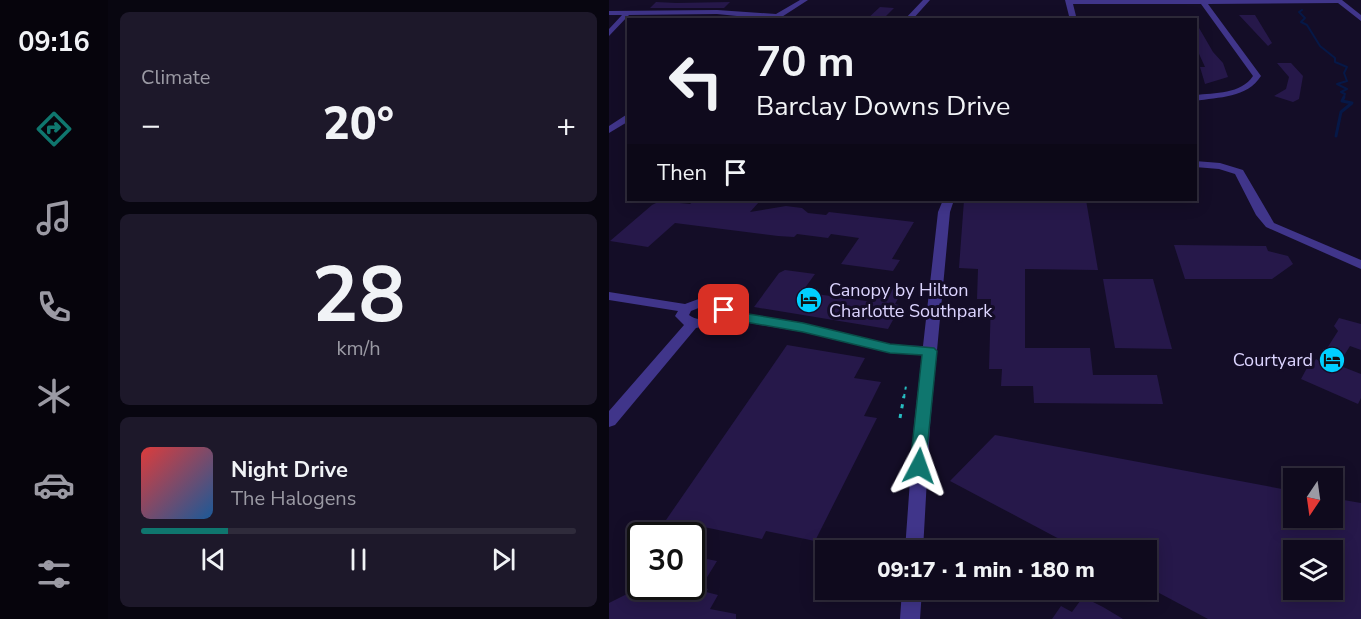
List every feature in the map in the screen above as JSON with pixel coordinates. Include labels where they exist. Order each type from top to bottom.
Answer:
[{"type":"street","points":[[609,13],[718,12],[774,18],[805,0]]},
{"type":"street","points":[[909,18],[927,0]]},
{"type":"street","points":[[1073,18],[1068,1],[1338,0],[1361,19]]},
{"type":"street","points":[[1197,98],[1242,89],[1253,83],[1257,76],[1203,1]]},
{"type":"street","points":[[609,34],[629,12]]},
{"type":"street","points":[[609,130],[627,117]]},
{"type":"street","points":[[1197,164],[1220,166],[1239,172],[1262,215],[1270,225],[1361,265]]},
{"type":"street","points":[[915,540],[929,351],[947,201]]},
{"type":"street","points":[[609,297],[686,308]]},
{"type":"street","points":[[722,314],[724,306],[716,301],[697,302],[686,308],[682,316],[693,323],[706,323],[722,314],[803,328],[901,351],[929,351]]},
{"type":"street","points":[[609,421],[693,323]]},
{"type":"street","points":[[911,619],[912,600]]},
{"type":"path","points":[[900,418],[906,386]]},
{"type":"building","points":[[656,2],[730,2],[724,8],[650,8]]},
{"type":"building","points":[[880,7],[894,8],[884,18],[868,18]]},
{"type":"building","points":[[1239,15],[1255,15],[1272,43],[1268,46]]},
{"type":"building","points":[[715,16],[713,18],[642,17]]},
{"type":"building","points":[[1197,24],[1213,52],[1223,63],[1228,77],[1205,84],[1200,67],[1205,67],[1197,49]]},
{"type":"building","points":[[1277,63],[1291,63],[1303,76],[1299,99],[1293,102],[1274,96],[1286,89],[1289,77]]},
{"type":"building","points":[[660,201],[690,204],[694,201],[759,202],[750,212],[786,206],[802,208],[808,213],[826,215],[829,212],[914,222],[892,259],[900,260],[893,271],[841,264],[859,238],[831,234],[828,238],[797,234],[794,237],[778,236],[675,223],[648,247],[610,241],[652,205]]},
{"type":"building","points":[[964,201],[1086,201],[1098,270],[1025,269],[1025,348],[1090,348],[1093,375],[1157,375],[1163,404],[1034,403],[1033,386],[1001,386],[1002,369],[989,369],[991,299],[977,299],[978,269],[959,268]]},
{"type":"building","points":[[1174,245],[1266,246],[1268,251],[1288,256],[1293,264],[1272,279],[1185,279]]},
{"type":"building","name":"Canopy by Hilton Charlotte Southpark","points":[[785,270],[815,274],[802,292],[873,302],[882,287],[903,290],[895,304],[899,305],[899,309],[888,329],[754,307],[779,273]]},
{"type":"building","points":[[1103,279],[1153,279],[1172,349],[1115,348]]},
{"type":"building","name":"Courtyard","points":[[1339,318],[1361,324],[1361,350],[1350,346],[1338,365],[1361,374],[1361,398],[1358,404],[1301,379],[1308,366],[1311,367],[1316,359],[1319,361],[1338,331],[1334,326]]},
{"type":"building","points":[[787,345],[865,358],[854,378],[881,382],[864,416],[877,418],[815,541],[766,531],[762,539],[705,527],[705,522],[666,520]]},
{"type":"building","points":[[995,435],[1283,489],[1283,528],[1343,528],[1343,500],[1361,503],[1361,619],[1208,619],[1157,592],[1157,540],[1061,540],[950,481]]},
{"type":"building","points":[[705,559],[717,561],[705,580]]},
{"type":"building","points":[[705,588],[708,589],[706,592],[718,595],[710,609],[736,614],[736,619],[609,619],[609,603],[627,594],[627,600],[705,600]]},
{"type":"building","points":[[1081,600],[1089,600],[1123,619],[1052,619],[1061,606],[1072,612]]},
{"type":"waterway","points":[[1302,10],[1299,12],[1305,18],[1301,22],[1307,25],[1320,46],[1335,58],[1335,62],[1347,67],[1344,73],[1347,81],[1337,84],[1347,89],[1341,92],[1345,94],[1343,99]]},
{"type":"waterway","points":[[1336,136],[1341,112],[1352,103],[1342,101],[1343,99]]},
{"type":"place","name":"Canopy by Hilton Charlotte Southpark","points":[[809,300]]},
{"type":"place","name":"Courtyard","points":[[1332,360]]},
{"type":"route","points":[[724,310],[722,314],[803,328],[890,349],[929,351],[919,466]]}]
